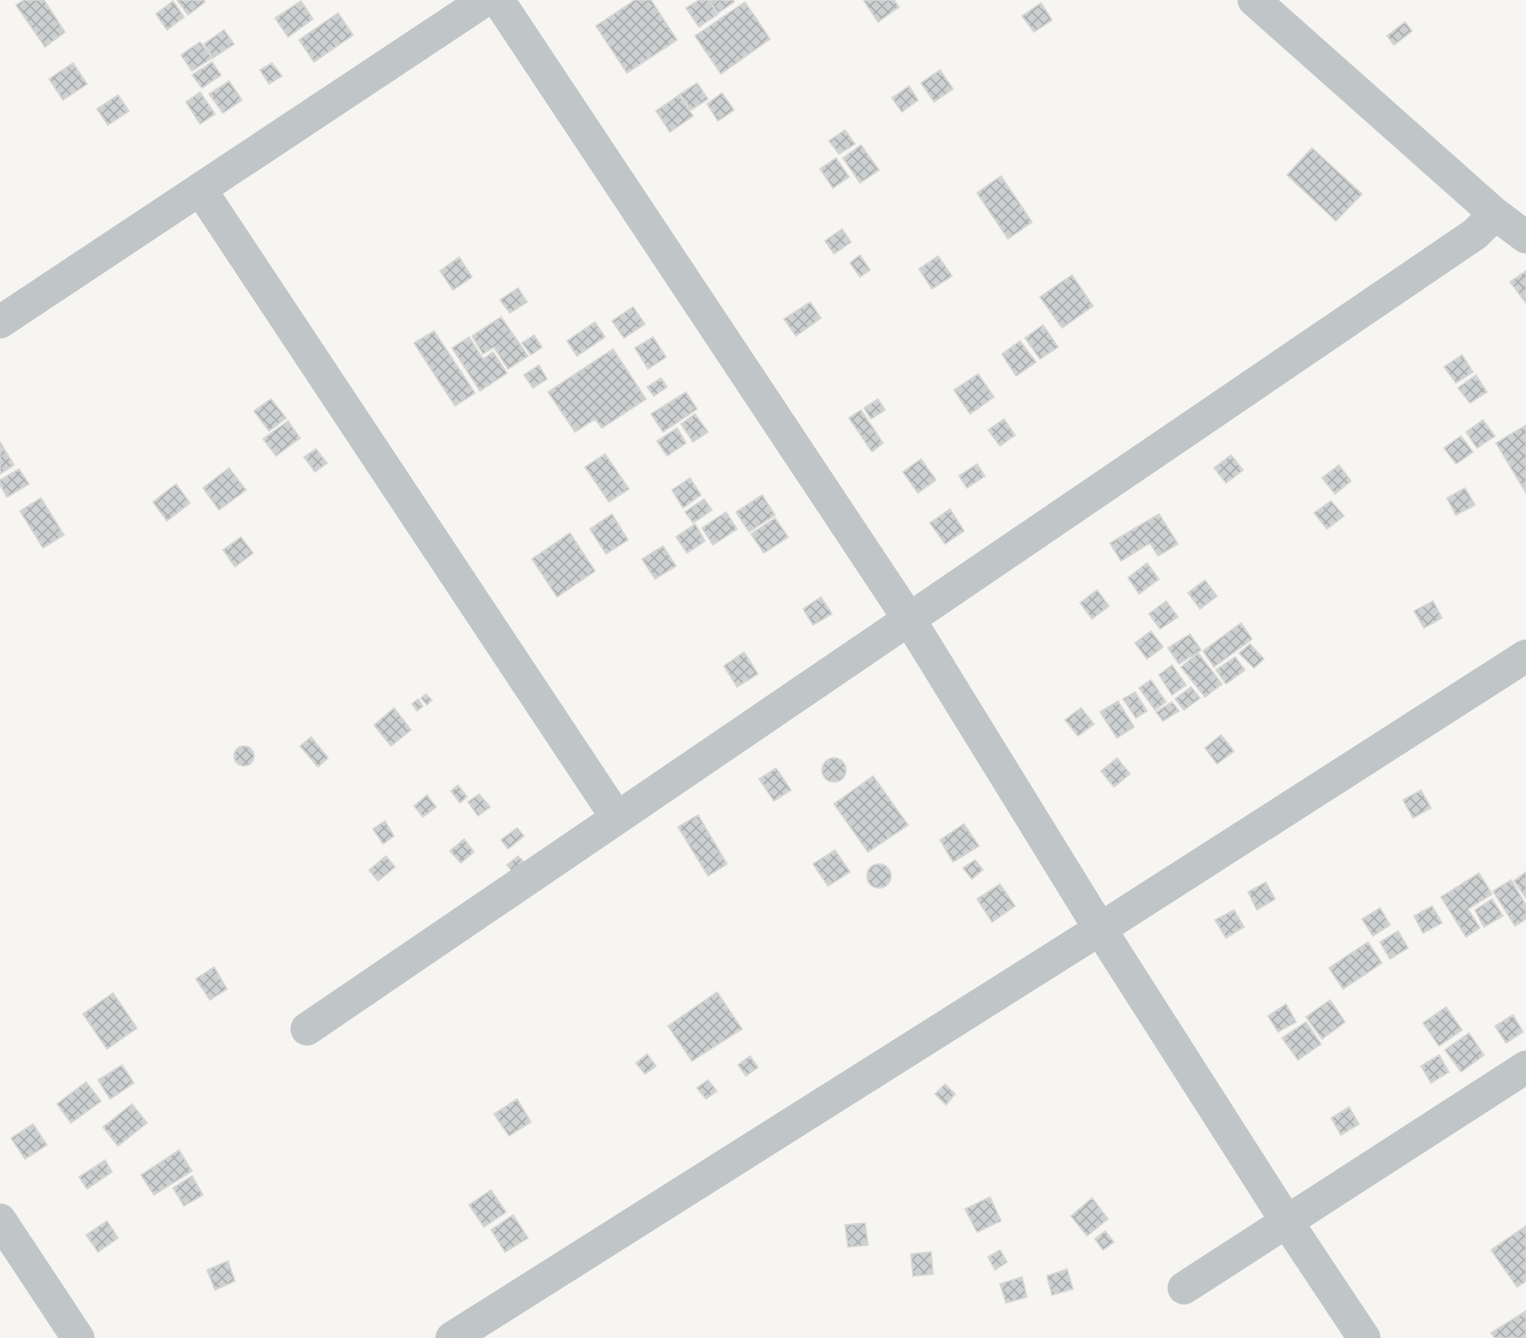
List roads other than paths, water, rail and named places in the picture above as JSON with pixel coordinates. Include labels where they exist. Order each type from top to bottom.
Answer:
[{"type":"street","points":[[0,322],[485,0]]},
{"type":"street","points":[[498,0],[909,619],[1100,929],[1364,1338]]},
{"type":"street","points":[[1254,0],[1496,214],[1526,237]]},
{"type":"street","points":[[200,189],[617,818]]},
{"type":"street","points":[[307,1029],[1475,234],[1496,214]]},
{"type":"street","points":[[452,1338],[1100,929],[1526,656]]},
{"type":"street","points":[[1184,1288],[1526,1067]]},
{"type":"street","points":[[0,1220],[78,1338]]}]
